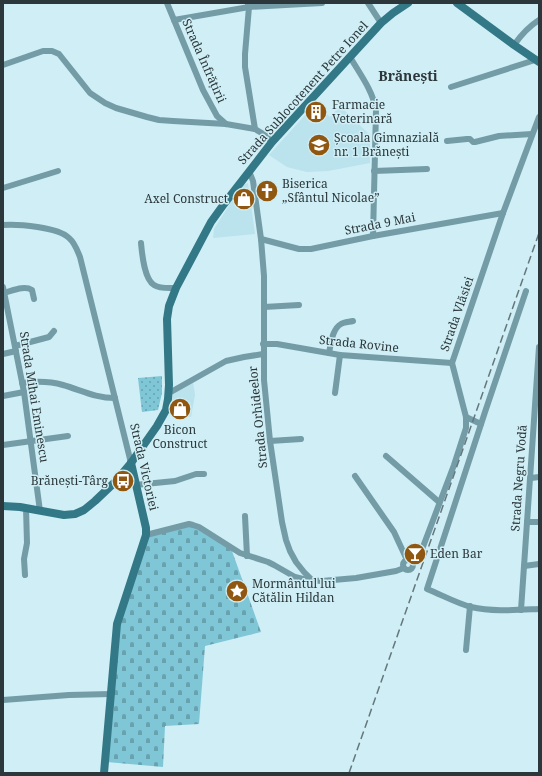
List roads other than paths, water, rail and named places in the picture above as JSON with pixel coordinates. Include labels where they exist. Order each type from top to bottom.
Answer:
[{"type":"main road","name":"Strada Sublocotenent Petre Ionel","points":[[3,506],[26,508],[64,515],[75,514],[84,510],[105,492],[131,463],[157,426],[167,404],[167,313],[171,298],[211,222],[272,142],[381,23],[408,3]]},
{"type":"main road","points":[[457,3],[537,61]]},
{"type":"main road","name":"Strada Victoriei","points":[[104,773],[117,624],[146,535],[146,528],[131,463]]},
{"type":"street","name":"Strada Înfrățirii","points":[[167,3],[203,90],[217,116],[226,124]]},
{"type":"street","points":[[174,20],[248,5],[322,3]]},
{"type":"street","points":[[368,3],[381,23]]},
{"type":"street","points":[[248,5],[245,67],[255,129]]},
{"type":"street","points":[[514,45],[523,33],[539,20]]},
{"type":"street","points":[[3,65],[43,51],[52,51],[59,54],[90,93],[116,108],[146,117],[173,121],[226,124],[255,129],[265,135],[272,142]]},
{"type":"street","points":[[350,57],[370,92],[376,110],[373,236]]},
{"type":"street","points":[[451,87],[537,61]]},
{"type":"street","name":"Strada Vlăsiei","points":[[313,581],[356,578],[396,571],[404,568],[403,563],[410,562],[421,552],[466,428],[466,417],[452,363],[503,213],[539,117]]},
{"type":"street","points":[[448,141],[470,139],[475,142],[499,136],[532,134]]},
{"type":"street","points":[[374,171],[427,169]]},
{"type":"street","points":[[3,188],[58,171]]},
{"type":"street","name":"Strada Orhideelor","points":[[249,171],[253,181],[261,239],[264,276],[264,380],[270,440],[282,522],[290,551],[296,562],[313,581]]},
{"type":"street","name":"Strada 9 Mai","points":[[261,239],[305,250],[311,250],[373,236],[503,213]]},
{"type":"street","name":"Strada Victoriei","points":[[3,225],[19,225],[55,231],[70,238],[76,245],[131,463]]},
{"type":"street","points":[[141,243],[142,254],[149,280],[155,286],[176,288]]},
{"type":"street","points":[[3,291],[28,288],[32,290],[34,300]]},
{"type":"street","name":"Strada Mihai Eminescu","points":[[3,291],[24,392],[40,511]]},
{"type":"street","points":[[526,291],[428,589],[470,606],[491,609],[539,609]]},
{"type":"street","points":[[264,307],[299,305]]},
{"type":"street","points":[[329,354],[336,328],[342,323],[353,321]]},
{"type":"street","points":[[3,354],[49,337],[54,331]]},
{"type":"street","name":"Strada Rovine","points":[[264,344],[277,344],[329,354],[452,363]]},
{"type":"street","name":"Strada Negru Vodă","points":[[521,610],[539,347]]},
{"type":"street","points":[[168,393],[226,361],[263,354]]},
{"type":"street","points":[[335,393],[340,355]]},
{"type":"street","points":[[22,383],[42,381],[93,395],[106,398],[115,398]]},
{"type":"street","points":[[3,396],[24,392]]},
{"type":"street","points":[[466,417],[481,424]]},
{"type":"street","points":[[3,445],[68,436]]},
{"type":"street","points":[[270,440],[301,439]]},
{"type":"street","points":[[386,456],[440,502]]},
{"type":"street","points":[[135,485],[175,480],[196,474],[204,474]]},
{"type":"street","points":[[355,476],[394,532],[410,562]]},
{"type":"street","points":[[531,478],[539,477]]},
{"type":"street","points":[[25,575],[24,559],[27,543],[26,508]]},
{"type":"street","points":[[245,516],[247,556]]},
{"type":"street","points":[[527,522],[539,522]]},
{"type":"street","points":[[146,535],[193,524],[240,553],[274,565],[295,577],[313,581]]},
{"type":"street","points":[[524,566],[539,564]]},
{"type":"street","points":[[466,650],[470,606]]},
{"type":"street","points":[[3,700],[69,695],[111,694]]},
{"type":"railway","points":[[349,773],[539,233]]},
{"type":"place","name":"Farmacie Veterinară","points":[[316,112]]},
{"type":"place","name":"Școala Gimnazială nr. 1 Brănești","points":[[319,145]]},
{"type":"place","name":"Biserica „Sfântul Nicolae”","points":[[267,191]]},
{"type":"place","name":"Axel Construct","points":[[244,199]]},
{"type":"place","name":"Bicon Construct","points":[[180,409]]},
{"type":"place","name":"Brănești-Târg","points":[[123,481]]},
{"type":"place","name":"Eden Bar","points":[[415,554]]},
{"type":"place","name":"Mormântul lui Cătălin Hildan","points":[[237,591]]},
{"type":"district","name":"Brănești","points":[[408,76]]}]
